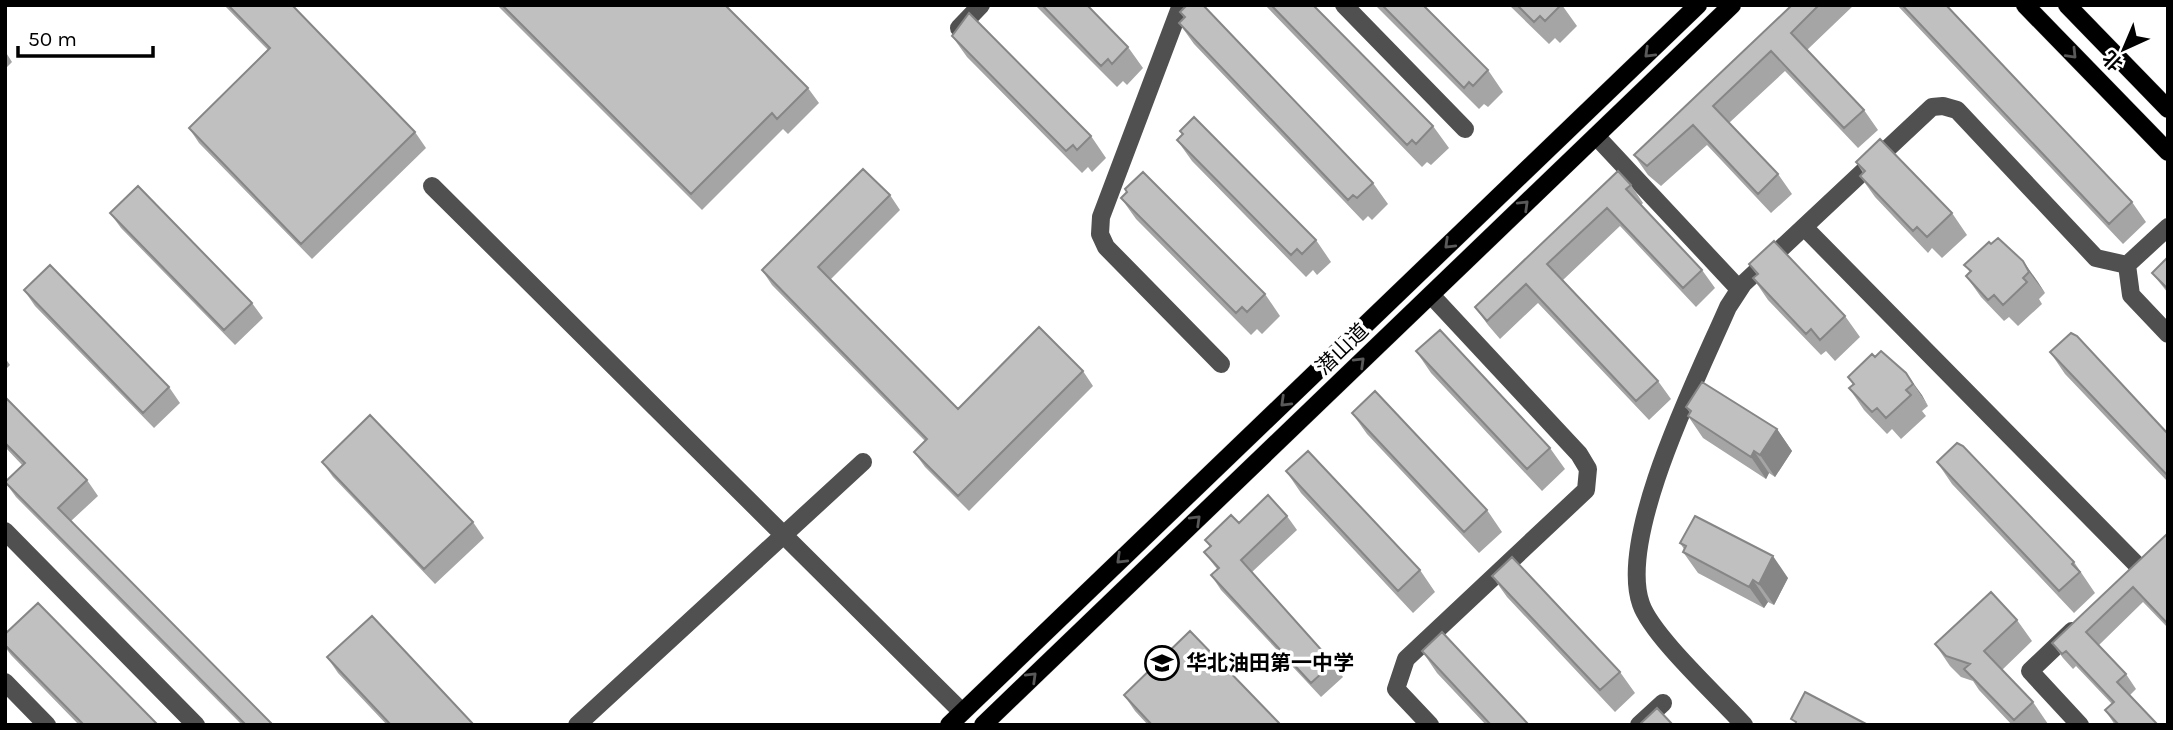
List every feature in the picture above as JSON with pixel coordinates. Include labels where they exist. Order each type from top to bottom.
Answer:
[{"type":"main road","name":"潜山道","points":[[948,725],[1698,5]]},
{"type":"main road","name":"潜山道","points":[[983,725],[1732,5]]},
{"type":"main road","points":[[2025,5],[2168,152]]},
{"type":"main road","points":[[2067,5],[2168,108]]},
{"type":"street","points":[[959,28],[981,5]]},
{"type":"street","points":[[1181,5],[1101,216],[1100,234],[1107,247],[1221,365]]},
{"type":"street","points":[[1344,5],[1465,129]]},
{"type":"street","points":[[1744,725],[1653,627],[1641,605],[1638,591],[1639,539],[1652,489],[1728,307],[1740,289],[1932,107],[1943,106],[1957,110],[2096,258],[2127,265]]},
{"type":"street","points":[[1596,136],[1740,289]]},
{"type":"street","points":[[432,186],[962,712]]},
{"type":"street","points":[[1804,227],[2139,567]]},
{"type":"street","points":[[2127,265],[2168,227]]},
{"type":"street","points":[[2127,265],[2131,295],[2168,334]]},
{"type":"street","points":[[1430,725],[1396,689],[1406,659],[1586,490],[1590,478],[1579,454],[1431,295]]},
{"type":"street","points":[[577,725],[863,462]]},
{"type":"street","points":[[5,531],[196,725]]},
{"type":"street","points":[[2080,725],[2030,671],[2089,614]]},
{"type":"street","points":[[5,682],[47,725]]},
{"type":"street","points":[[1639,725],[1662,703]]},
{"type":"building","points":[[228,5],[292,5],[415,132],[301,244],[189,128],[270,48]]},
{"type":"building","points":[[502,5],[725,5],[808,88],[777,119],[772,113],[691,194]]},
{"type":"building","points":[[1042,5],[1087,5],[1128,47],[1112,64],[1108,59],[1101,66]]},
{"type":"building","points":[[1187,5],[1203,5],[1373,183],[1357,198],[1353,195],[1348,200],[1179,23],[1185,17],[1180,12]]},
{"type":"building","points":[[1271,5],[1313,5],[1433,126],[1416,144],[1412,140],[1407,145]]},
{"type":"building","points":[[1382,5],[1423,5],[1488,70],[1473,86],[1469,82],[1464,88]]},
{"type":"building","points":[[1517,5],[1561,5],[1545,21],[1540,16],[1534,22]]},
{"type":"building","points":[[1792,5],[1819,5],[1791,33],[1864,110],[1844,128],[1771,51],[1713,106],[1778,174],[1758,194],[1693,125],[1647,166],[1634,155]]},
{"type":"building","points":[[1902,5],[1946,5],[2132,202],[2109,224]]},
{"type":"building","points":[[969,13],[1091,136],[1077,150],[1073,145],[1066,151],[952,36]]},
{"type":"building","points":[[1194,117],[1316,240],[1302,254],[1297,249],[1291,255],[1177,140],[1183,134],[1180,131]]},
{"type":"building","points":[[1880,139],[1952,213],[1927,237],[1917,227],[1913,231],[1860,176],[1865,171],[1856,162]]},
{"type":"building","points":[[863,169],[890,195],[818,267],[958,409],[1039,327],[1083,371],[958,496],[914,452],[927,439],[762,270]]},
{"type":"building","points":[[1618,171],[1631,185],[1626,189],[1702,270],[1683,288],[1607,208],[1547,264],[1658,381],[1636,401],[1526,284],[1487,321],[1475,307]]},
{"type":"building","points":[[1143,172],[1265,294],[1247,312],[1242,307],[1236,313],[1121,198],[1127,192],[1125,189]]},
{"type":"building","points":[[138,186],[252,303],[224,330],[110,213]]},
{"type":"building","points":[[1998,238],[2023,261],[2029,272],[2023,278],[2027,282],[2003,305],[1994,295],[1988,300],[1966,276],[1971,271],[1964,265],[1989,242],[1991,244]]},
{"type":"building","points":[[1774,241],[1845,316],[1820,340],[1811,329],[1806,334],[1753,278],[1758,274],[1749,264]]},
{"type":"building","points":[[2168,257],[2168,289],[2152,273]]},
{"type":"building","points":[[50,265],[169,387],[143,413],[24,290]]},
{"type":"building","points":[[1440,330],[1550,448],[1527,469],[1416,351]]},
{"type":"building","points":[[2071,333],[2077,336],[2168,434],[2168,476],[2050,352]]},
{"type":"building","points":[[1881,351],[1906,373],[1913,384],[1906,390],[1911,395],[1886,418],[1877,408],[1872,412],[1849,388],[1854,384],[1848,377],[1872,354],[1875,357]]},
{"type":"building","points":[[1702,382],[1777,429],[1760,455],[1754,451],[1751,457],[1688,416],[1691,411],[1686,407]]},
{"type":"building","points":[[1375,391],[1487,510],[1464,532],[1352,413]]},
{"type":"building","points":[[5,397],[87,480],[58,508],[273,725],[246,725],[5,482],[25,463],[5,443]]},
{"type":"building","points":[[370,415],[473,522],[424,569],[322,462]]},
{"type":"building","points":[[1957,443],[1963,446],[2074,562],[2072,564],[2080,572],[2059,591],[1937,462]]},
{"type":"building","points":[[1308,451],[1420,570],[1398,591],[1286,471]]},
{"type":"building","points":[[1268,495],[1287,516],[1241,560],[1333,663],[1311,683],[1211,575],[1219,568],[1204,552],[1211,546],[1205,540],[1231,515],[1239,523]]},
{"type":"building","points":[[1695,516],[1773,556],[1759,584],[1753,580],[1749,587],[1683,552],[1686,546],[1680,543]]},
{"type":"building","points":[[2168,533],[2168,624],[2133,587],[2086,632],[2126,674],[2117,682],[2158,725],[2119,725],[2105,710],[2114,702],[2066,651],[2062,654],[2052,643]]},
{"type":"building","points":[[1512,557],[1620,672],[1600,690],[1492,576]]},
{"type":"building","points":[[1991,592],[2017,620],[1984,651],[2033,702],[2014,720],[1964,669],[1970,664],[1946,656],[1935,644]]},
{"type":"building","points":[[38,603],[158,725],[84,725],[5,645],[5,634]]},
{"type":"building","points":[[372,616],[474,725],[391,725],[327,657]]},
{"type":"building","points":[[1190,631],[1278,725],[1152,725],[1124,695]]},
{"type":"building","points":[[1442,632],[1529,725],[1491,725],[1422,651]]},
{"type":"building","points":[[1805,692],[1868,725],[1795,725],[1796,722],[1791,719]]},
{"type":"building","points":[[1657,708],[1673,725],[1639,725]]},
{"type":"place","name":"华北油田第一中学","points":[[1162,663]]}]
